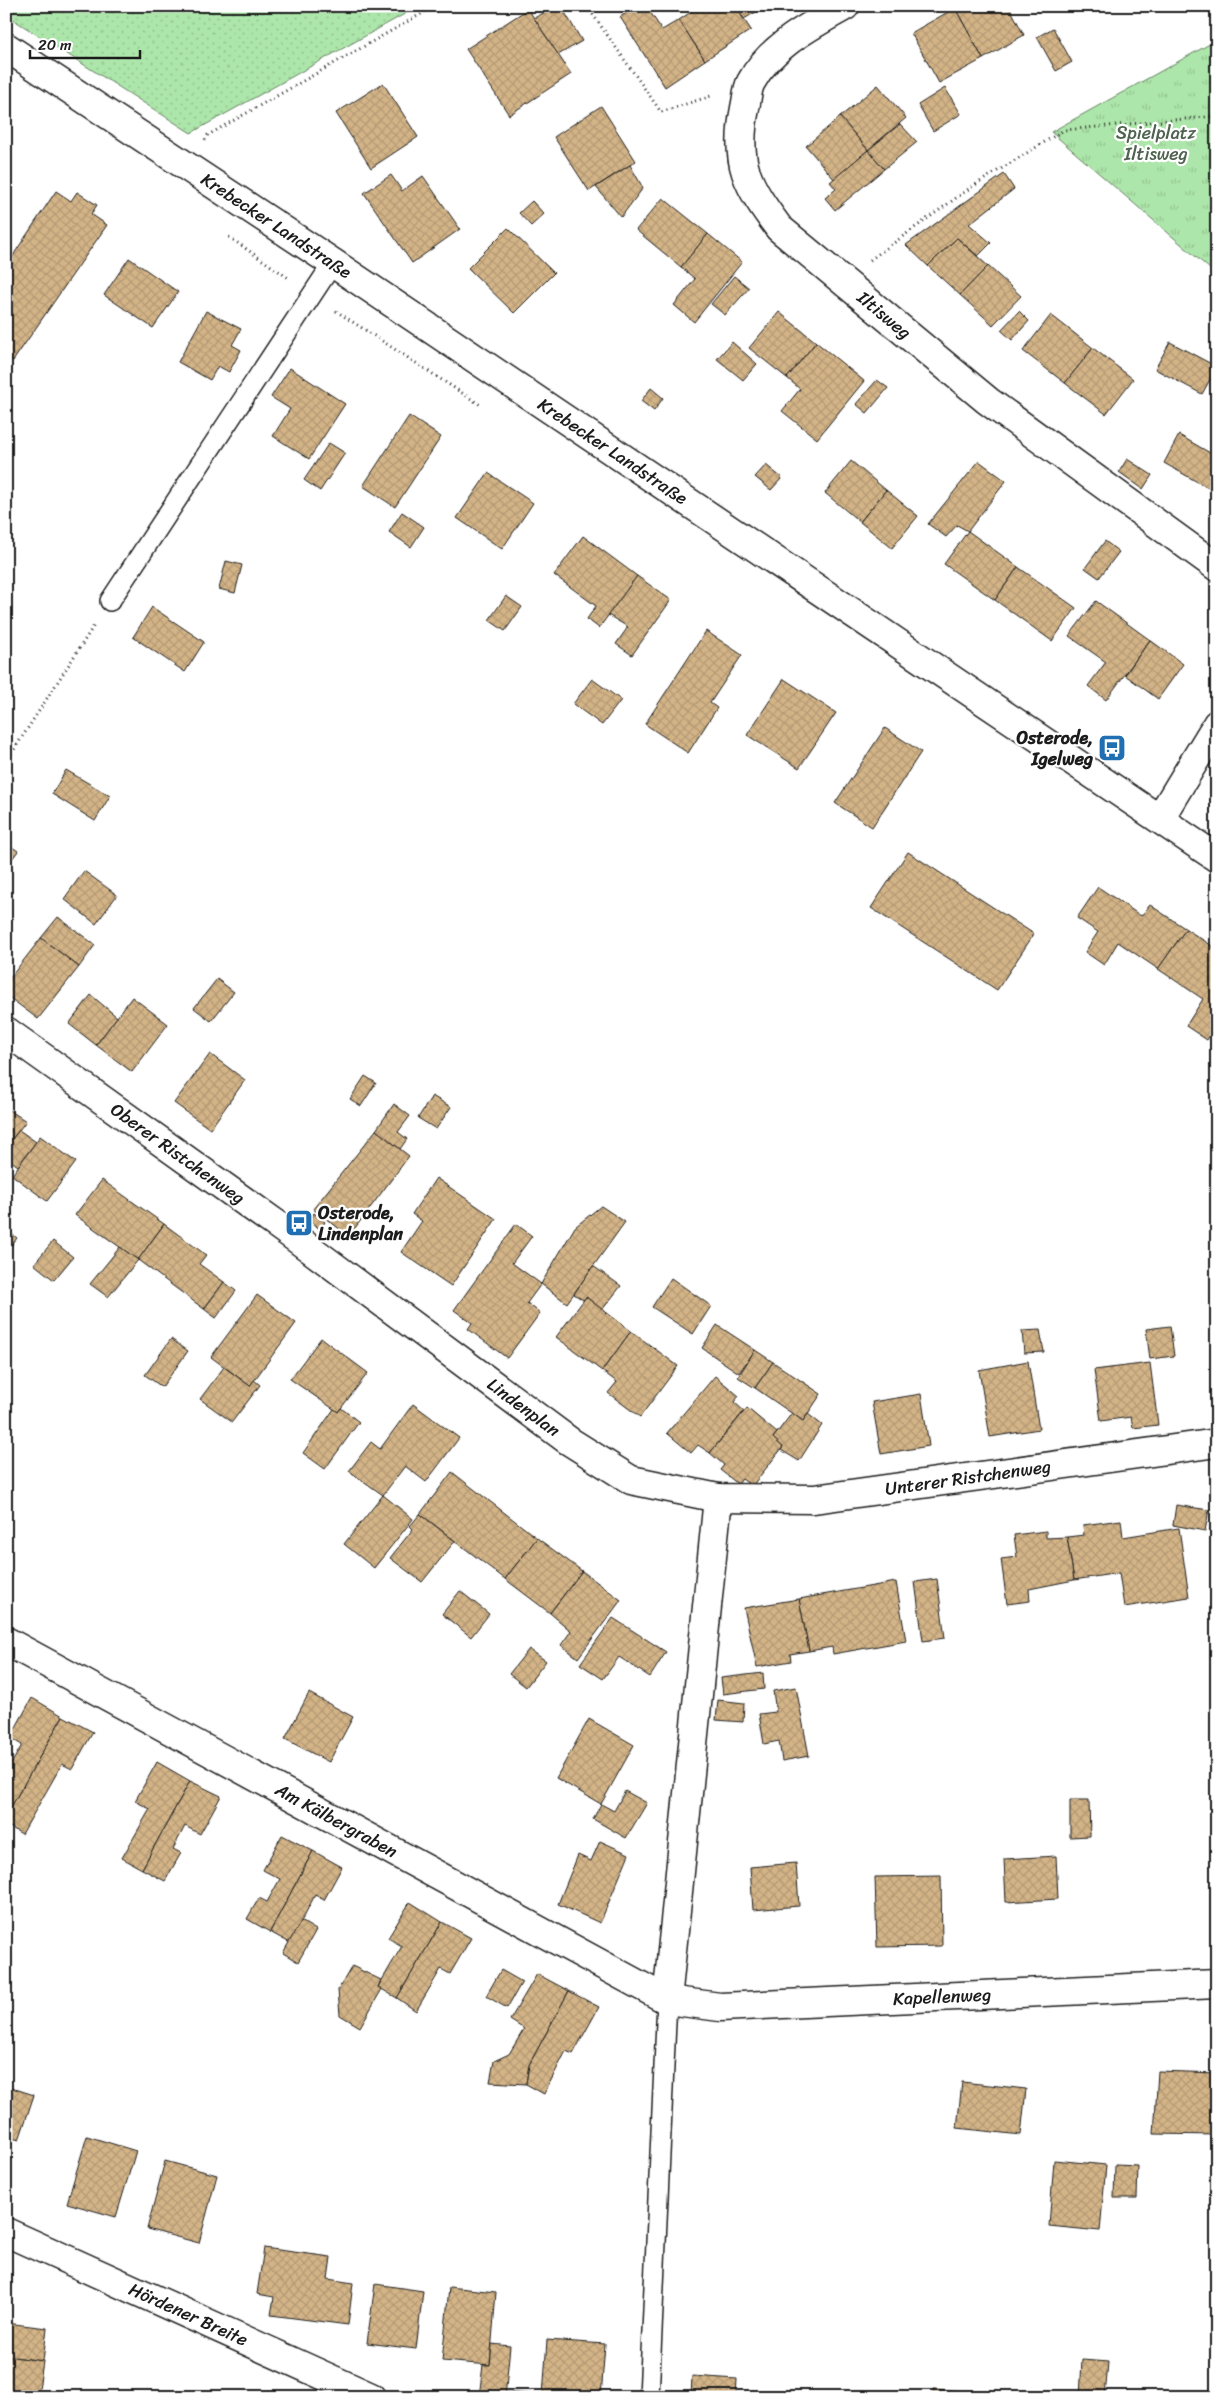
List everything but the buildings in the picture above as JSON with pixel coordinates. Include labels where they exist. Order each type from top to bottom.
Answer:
[{"type":"street","name":"Iltisweg","points":[[845,6],[802,31],[772,56],[750,83],[741,130],[742,165],[758,200],[779,228],[988,401],[1217,567]]},
{"type":"street","name":"Krebecker Landstraße","points":[[6,47],[333,263],[1217,858]]},
{"type":"street","points":[[1160,818],[1217,724]]},
{"type":"street","name":"Oberer Ristchenweg","points":[[6,1031],[349,1278]]},
{"type":"street","name":"Lindenplan","points":[[349,1278],[569,1441],[631,1480],[718,1498]]},
{"type":"street","name":"Unterer Ristchenweg","points":[[718,1498],[814,1499],[1217,1444]]},
{"type":"street","points":[[667,2000],[718,1498]]},
{"type":"street","name":"Am Kälbergraben","points":[[6,1641],[667,2000]]},
{"type":"street","name":"Kapellenweg","points":[[667,2000],[720,2007],[1217,1984]]},
{"type":"street","name":"Hördener Breite","points":[[6,2232],[371,2397]]},
{"type":"lane","points":[[110,601],[333,263]]},
{"type":"lane","points":[[650,2397],[667,2000]]},
{"type":"path","points":[[188,167],[208,135],[435,6]]},
{"type":"path","points":[[587,6],[661,112],[750,83]]},
{"type":"path","points":[[845,282],[856,270],[970,188],[1064,130],[1217,116]]},
{"type":"path","points":[[6,762],[110,601]]},
{"type":"green space","points":[[6,6],[419,6],[191,133],[6,15]]},
{"type":"green space","name":"Spielplatz Iltisweg","points":[[1217,40],[1217,275],[1051,132]]},
{"type":"place","name":"Osterode, Igelweg","points":[[1112,748]]},
{"type":"place","name":"Osterode, Lindenplan","points":[[299,1223]]}]
